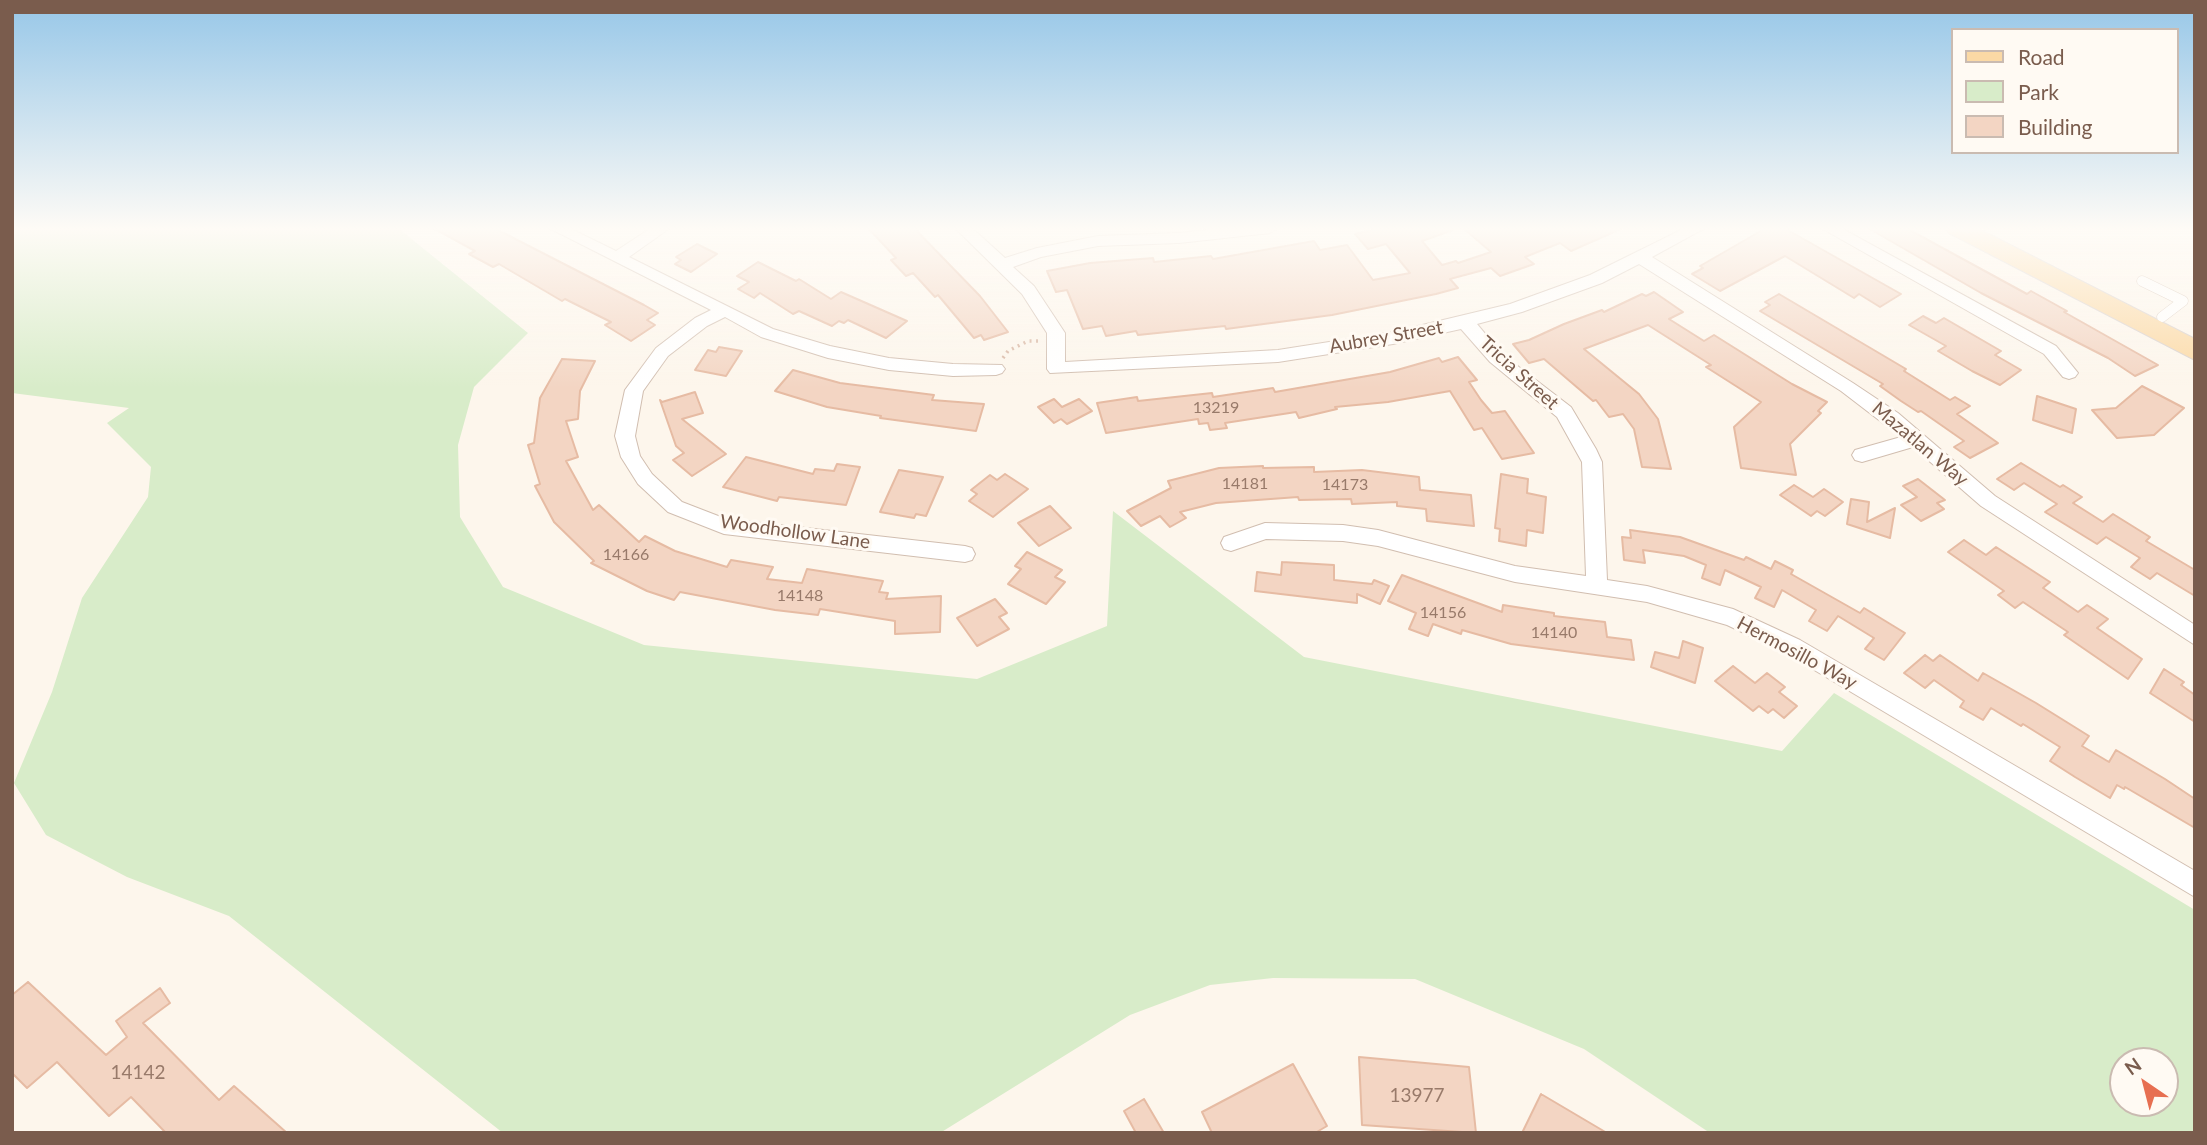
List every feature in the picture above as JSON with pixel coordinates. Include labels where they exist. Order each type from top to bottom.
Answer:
[{"type":"main road","points":[[2061,281],[2195,351]]},
{"type":"main road","points":[[2092,281],[2195,334]]},
{"type":"street","points":[[667,281],[767,333],[828,352],[889,365],[953,370],[996,369]]},
{"type":"street","points":[[1019,281],[1028,290],[1056,333],[1056,341]]},
{"type":"street","name":"Aubrey Street","points":[[1056,341],[1056,369],[1278,356],[1393,338],[1465,323],[1516,309],[1590,281]]},
{"type":"street","name":"Mazatlan Way","points":[[1678,281],[1847,387],[1891,418],[1988,501],[2195,636]]},
{"type":"street","points":[[1926,281],[2050,350],[2069,373]]},
{"type":"street","name":"Woodhollow Lane","points":[[725,310],[701,323],[662,352],[634,390],[625,436],[631,457],[645,479],[675,507],[724,526],[965,555]]},
{"type":"street","name":"Tricia Street","points":[[1465,323],[1496,358],[1564,412],[1586,449],[1592,462],[1597,586]]},
{"type":"street","points":[[1862,455],[1915,440]]},
{"type":"street","name":"Hermosillo Way","points":[[1231,543],[1265,531],[1343,533],[1378,538],[1515,573],[1647,594],[1733,618],[1792,646],[2195,885]]},
{"type":"lane","points":[[2143,281],[2183,302],[2162,317]]},
{"type":"path","points":[[996,369],[1008,351],[1028,341],[1056,341]]},
{"type":"green space","points":[[12,281],[464,281],[528,333],[474,387],[458,445],[460,517],[503,587],[644,645],[977,679],[1107,626],[1113,511],[1304,657],[1782,751],[1834,693],[2195,910],[2195,1133],[1710,1133],[1584,1049],[1415,979],[1273,978],[1210,985],[1130,1015],[940,1133],[503,1133],[229,916],[127,877],[46,835],[14,783],[52,692],[82,598],[148,497],[151,467],[107,423],[129,408],[12,393]]},
{"type":"building","points":[[529,281],[598,281],[658,313],[647,320],[655,325],[631,341],[605,325],[611,322],[565,299],[562,301]]},
{"type":"building","points":[[803,281],[831,299],[841,292],[907,321],[886,338],[848,320],[844,323],[839,321],[832,326],[799,311],[793,314],[760,293],[754,298],[738,289],[749,282]]},
{"type":"building","points":[[921,281],[966,281],[1008,332],[984,340],[981,335],[974,338],[938,295],[935,297]]},
{"type":"building","points":[[1051,281],[1452,281],[1458,288],[1332,315],[1226,329],[1225,326],[1138,335],[1136,331],[1106,336],[1102,326],[1083,329],[1067,290],[1056,292]]},
{"type":"building","points":[[1704,281],[1738,281],[1720,291]]},
{"type":"building","points":[[1827,281],[1879,281],[1901,294],[1880,307],[1859,294],[1854,298]]},
{"type":"building","points":[[1961,281],[2004,281],[2027,294],[2031,291],[2158,365],[2135,376],[2108,358]]},
{"type":"building","points":[[1654,292],[1683,312],[1669,319],[1704,341],[1714,335],[1792,384],[1827,402],[1818,411],[1821,413],[1790,444],[1796,475],[1741,468],[1734,427],[1761,402],[1706,367],[1711,365],[1648,325],[1584,349],[1639,394],[1658,419],[1671,469],[1642,467],[1634,429],[1623,414],[1609,417],[1596,400],[1593,401],[1544,359],[1529,363],[1513,344],[1602,310],[1604,312],[1642,294],[1646,296]]},
{"type":"building","points":[[1779,294],[1906,369],[1904,371],[1950,400],[1955,397],[1970,406],[1957,414],[1998,443],[1970,458],[1954,447],[1964,441],[1880,386],[1883,384],[1760,311],[1770,305],[1765,302]]},
{"type":"building","points":[[1923,316],[1936,323],[1944,318],[2001,351],[1995,355],[2021,370],[2000,385],[1972,371],[1938,351],[1946,346],[1909,325]]},
{"type":"building","points":[[719,347],[742,351],[726,376],[695,370],[708,350],[716,352]]},
{"type":"building","points":[[1458,357],[1477,380],[1469,382],[1481,400],[1492,413],[1505,411],[1534,453],[1502,459],[1482,428],[1474,430],[1450,391],[1388,402],[1335,407],[1337,409],[1299,418],[1296,412],[1225,423],[1227,428],[1210,430],[1208,423],[1199,424],[1198,419],[1106,433],[1097,403],[1137,397],[1138,401],[1212,393],[1213,397],[1273,388],[1275,392],[1390,372],[1439,358],[1442,362]]},
{"type":"building","points":[[562,359],[595,361],[580,391],[578,419],[566,421],[578,457],[566,461],[593,510],[599,505],[639,542],[645,536],[675,551],[727,567],[731,560],[773,567],[767,579],[802,583],[807,569],[883,581],[879,592],[888,593],[886,599],[941,596],[940,632],[895,634],[895,621],[820,609],[818,615],[775,610],[680,592],[674,600],[647,591],[591,563],[594,561],[554,522],[535,486],[540,484],[528,445],[534,443],[540,398]]},
{"type":"building","points":[[793,370],[840,383],[934,395],[932,400],[984,404],[976,431],[880,418],[881,416],[827,407],[775,391]]},
{"type":"building","points":[[2142,386],[2184,408],[2154,435],[2117,438],[2092,410],[2116,408]]},
{"type":"building","points":[[695,392],[703,413],[682,419],[726,454],[692,476],[673,460],[684,453],[676,446],[660,400],[662,402]]},
{"type":"building","points":[[2037,396],[2076,409],[2072,433],[2033,420]]},
{"type":"building","points":[[1054,399],[1062,407],[1079,399],[1092,411],[1067,424],[1061,419],[1054,423],[1038,407]]},
{"type":"building","points":[[746,457],[813,474],[815,469],[834,471],[837,464],[860,467],[846,505],[779,497],[777,501],[723,487]]},
{"type":"building","points":[[2021,463],[2082,497],[2073,503],[2103,522],[2113,514],[2150,537],[2146,541],[2195,570],[2195,596],[2157,573],[2150,579],[2131,567],[2140,558],[2106,537],[2097,544],[2045,512],[2057,504],[2024,483],[2014,490],[1997,479]]},
{"type":"building","points":[[1314,467],[1314,472],[1362,470],[1419,477],[1420,490],[1471,495],[1474,526],[1427,521],[1426,509],[1397,506],[1397,502],[1352,504],[1351,499],[1299,500],[1298,497],[1216,503],[1180,512],[1186,518],[1170,527],[1160,516],[1141,526],[1127,511],[1171,488],[1168,481],[1219,468]]},
{"type":"building","points":[[899,470],[943,477],[926,516],[916,514],[914,518],[880,512]]},
{"type":"building","points":[[1005,474],[1028,489],[993,517],[969,501],[977,494],[971,490],[990,475],[997,480]]},
{"type":"building","points":[[1501,474],[1528,479],[1527,493],[1546,497],[1543,533],[1527,530],[1526,546],[1499,541],[1500,529],[1495,528]]},
{"type":"building","points":[[1918,479],[1945,500],[1937,503],[1944,509],[1921,521],[1901,505],[1917,497],[1903,486]]},
{"type":"building","points":[[1794,485],[1813,497],[1824,489],[1843,502],[1825,516],[1817,511],[1811,516],[1780,495]]},
{"type":"building","points":[[1851,499],[1869,502],[1867,522],[1895,508],[1890,538],[1847,524]]},
{"type":"building","points":[[1050,506],[1071,528],[1039,546],[1018,523]]},
{"type":"building","points":[[1630,530],[1680,537],[1744,560],[1746,557],[1771,569],[1775,561],[1793,570],[1791,574],[1860,613],[1864,608],[1905,633],[1884,660],[1865,649],[1874,638],[1838,616],[1827,631],[1809,621],[1816,610],[1782,590],[1774,607],[1755,598],[1761,587],[1725,570],[1720,585],[1702,578],[1706,565],[1684,556],[1643,550],[1645,563],[1624,560],[1622,537],[1631,538]]},
{"type":"building","points":[[1964,540],[1986,555],[1996,547],[2050,582],[2043,588],[2078,612],[2087,605],[2108,619],[2097,628],[2142,659],[2128,679],[2064,635],[2068,632],[2023,602],[2015,608],[1998,595],[2004,591],[1948,552]]},
{"type":"building","points":[[1027,552],[1062,570],[1055,577],[1065,582],[1046,604],[1008,584],[1021,569],[1015,566]]},
{"type":"building","points":[[1282,562],[1334,565],[1334,580],[1372,584],[1374,580],[1389,586],[1380,604],[1357,594],[1357,603],[1255,591],[1257,572],[1281,575]]},
{"type":"building","points":[[1402,575],[1502,612],[1503,605],[1554,613],[1554,616],[1605,622],[1607,637],[1631,640],[1634,660],[1511,644],[1462,630],[1461,634],[1433,624],[1428,636],[1409,629],[1416,613],[1388,601]]},
{"type":"building","points":[[995,599],[1007,613],[999,617],[1009,629],[977,646],[957,618]]},
{"type":"building","points":[[1683,641],[1703,648],[1695,683],[1651,667],[1655,652],[1679,658]]},
{"type":"building","points":[[1925,655],[1933,661],[1940,655],[1978,681],[1983,673],[2089,736],[2082,746],[2109,762],[2116,750],[2165,779],[2195,799],[2195,828],[2125,787],[2124,789],[2117,785],[2110,798],[2075,777],[2050,761],[2060,747],[2023,724],[2021,726],[1991,708],[1983,720],[1960,707],[1964,701],[1934,680],[1925,688],[1904,673]]},
{"type":"building","points":[[1733,666],[1755,683],[1767,673],[1785,687],[1779,692],[1797,706],[1784,718],[1773,709],[1768,713],[1759,706],[1753,711],[1715,681]]},
{"type":"building","points":[[2164,669],[2184,682],[2181,685],[2195,695],[2195,722],[2150,693]]},
{"type":"building","points":[[28,982],[106,1055],[127,1037],[116,1021],[160,988],[170,1003],[143,1023],[219,1100],[234,1086],[287,1133],[166,1133],[131,1097],[109,1116],[57,1062],[27,1088],[12,1073],[12,995]]},
{"type":"building","points":[[1359,1057],[1469,1067],[1476,1133],[1362,1125]]},
{"type":"building","points":[[1293,1064],[1327,1126],[1315,1133],[1212,1133],[1202,1112]]},
{"type":"building","points":[[1541,1094],[1607,1133],[1522,1133]]},
{"type":"building","points":[[1144,1099],[1164,1133],[1136,1133],[1124,1111]]}]
